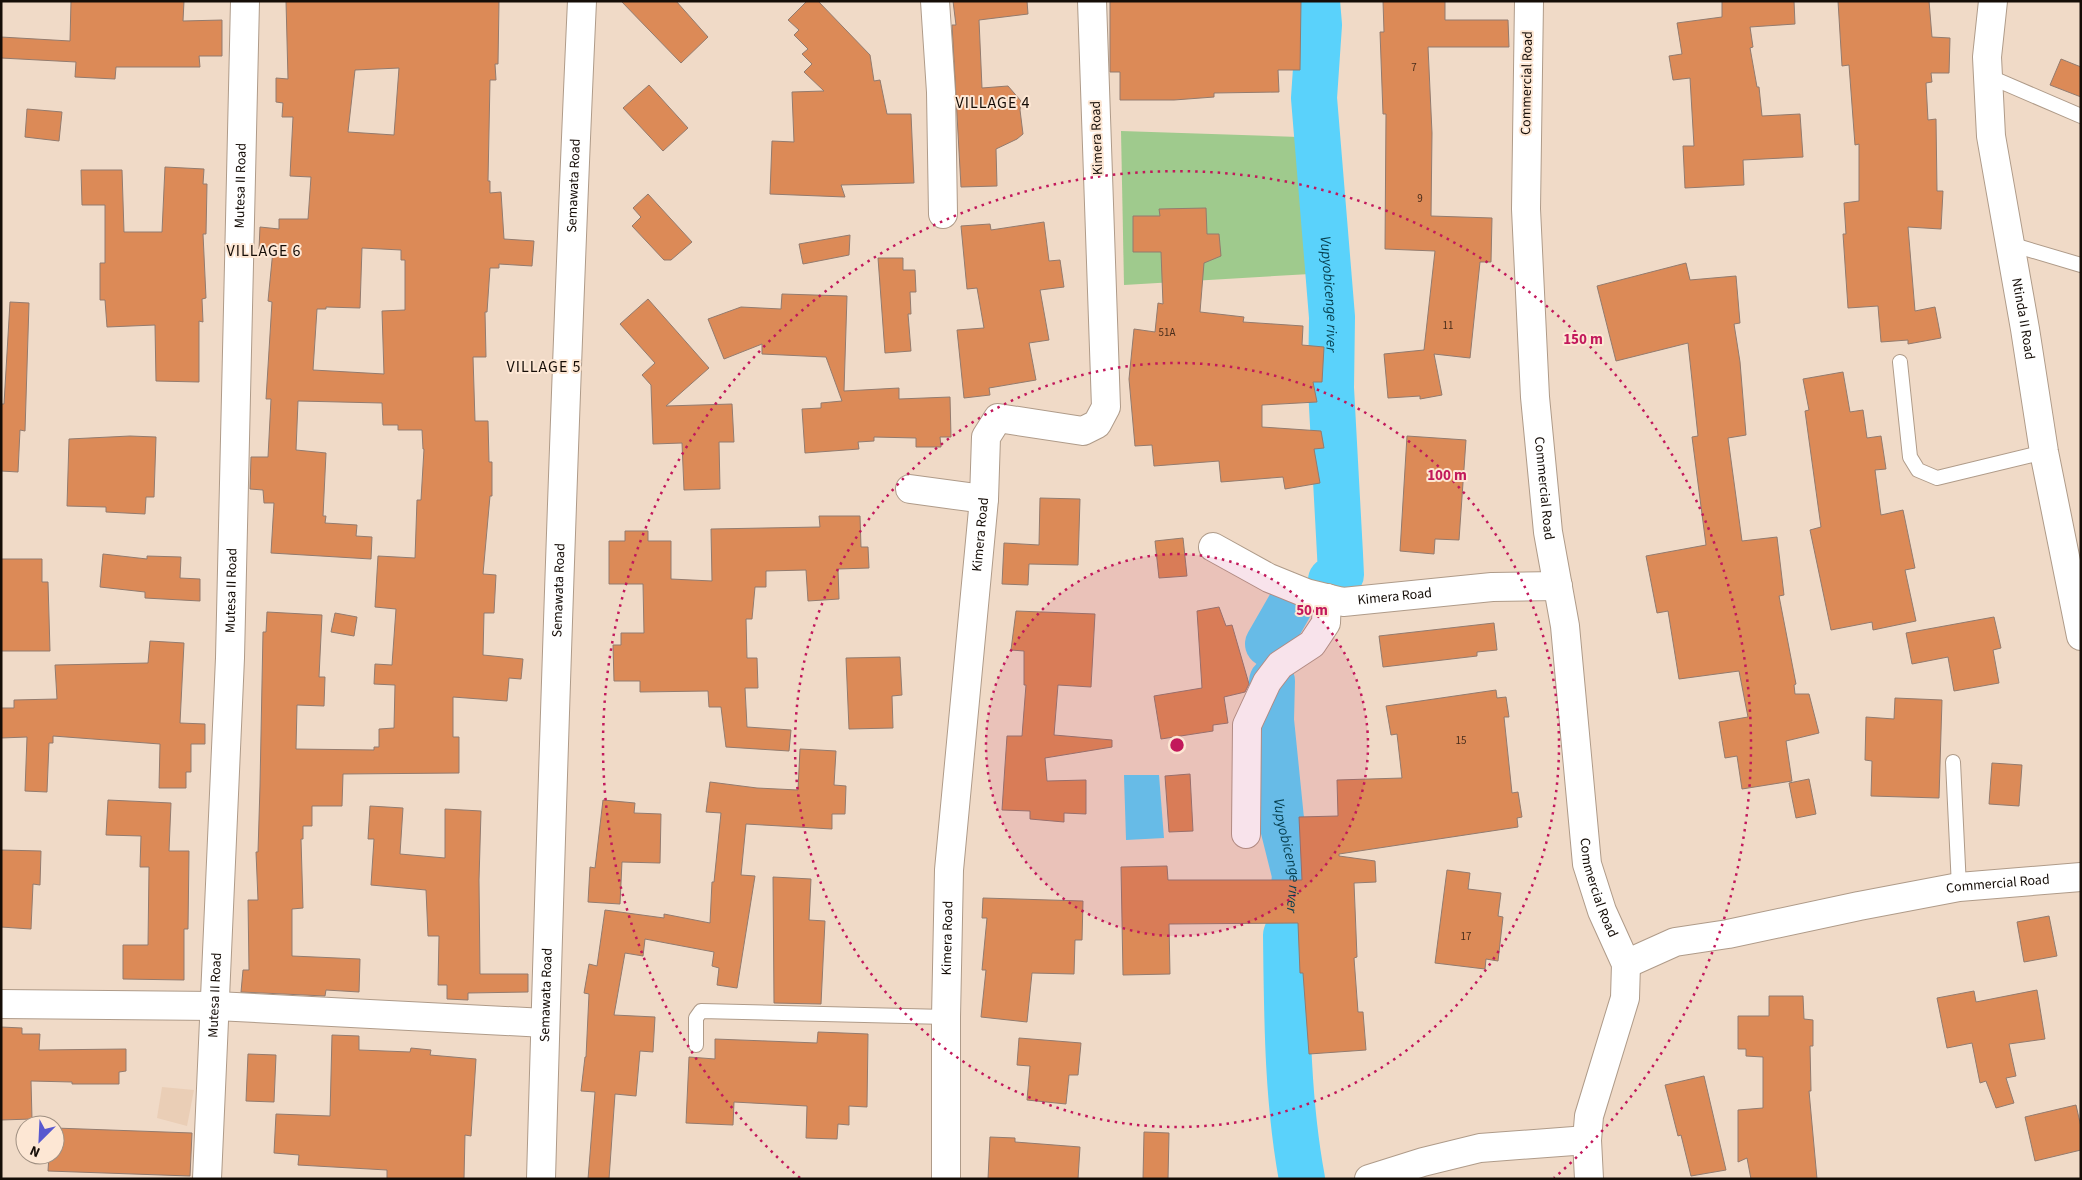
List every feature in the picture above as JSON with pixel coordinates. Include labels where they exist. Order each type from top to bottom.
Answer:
[{"type":"street","name":"Mutesa II Road","points":[[207,1179],[230,658],[245,1]]},
{"type":"street","name":"Semawata Road","points":[[541,1179],[572,221],[582,1]]},
{"type":"street","points":[[934,1],[941,92],[943,214]]},
{"type":"street","name":"Kimera Road","points":[[946,1179],[946,1017],[949,870],[984,499],[986,437],[998,418],[1082,431],[1097,424],[1106,407],[1092,1]]},
{"type":"street","name":"Commercial Road","points":[[1529,1],[1526,208],[1533,357],[1548,532],[1565,626],[1587,864],[1602,911],[1626,964],[1625,998],[1589,1116],[1587,1140],[1589,1179]]},
{"type":"street","name":"Ntinda II Road","points":[[1993,1],[1987,57],[1991,136],[2025,329],[2044,452],[2081,636]]},
{"type":"street","points":[[910,489],[984,499]]},
{"type":"street","name":"Kimera Road","points":[[1213,547],[1269,578],[1306,593],[1343,602],[1492,588],[1558,586]]},
{"type":"street","points":[[1246,834],[1247,725],[1267,682],[1280,665],[1312,644],[1326,623],[1327,598]]},
{"type":"street","name":"Commercial Road","points":[[1626,964],[1675,942],[1728,934],[1859,906],[1959,888],[2081,877]]},
{"type":"street","points":[[1,1004],[216,1006],[545,1023]]},
{"type":"street","points":[[1369,1179],[1423,1162],[1480,1148],[1587,1140]]},
{"type":"lane","points":[[1988,76],[2081,116]]},
{"type":"lane","points":[[2010,244],[2081,265]]},
{"type":"lane","points":[[1900,362],[1910,457],[1918,470],[1937,478],[2044,452]]},
{"type":"lane","points":[[1953,762],[1959,888]]},
{"type":"lane","points":[[696,1045],[696,1018],[701,1011],[946,1017]]},
{"type":"shaded area","points":[[162,1087],[194,1090],[187,1126],[157,1118]]},
{"type":"green space","points":[[1121,131],[1299,137],[1310,274],[1124,285]]},
{"type":"water","points":[[1124,775],[1159,775],[1164,838],[1126,840]]},
{"type":"building","points":[[71,1],[184,1],[183,21],[222,20],[222,56],[199,56],[200,67],[116,67],[115,79],[75,77],[76,62],[1,58],[1,37],[70,41]]},
{"type":"building","points":[[286,1],[499,1],[498,64],[495,64],[496,80],[490,80],[488,181],[490,181],[490,193],[501,192],[504,239],[534,241],[532,266],[499,264],[499,268],[490,268],[487,312],[485,312],[486,357],[473,357],[475,421],[488,421],[489,462],[492,462],[492,496],[490,496],[483,574],[496,575],[494,613],[484,613],[483,655],[523,659],[521,679],[509,678],[507,701],[453,697],[453,737],[459,737],[459,773],[343,774],[342,806],[312,806],[312,826],[303,826],[303,839],[301,839],[303,908],[292,909],[292,956],[360,959],[359,992],[326,990],[325,996],[241,992],[243,970],[249,970],[248,900],[258,900],[256,852],[258,852],[263,632],[266,632],[267,612],[322,615],[319,677],[325,677],[324,706],[297,705],[296,749],[374,750],[374,747],[379,747],[379,729],[394,728],[395,685],[374,684],[375,664],[392,665],[396,609],[375,607],[378,556],[415,558],[417,500],[421,500],[424,449],[422,430],[398,430],[398,425],[383,425],[382,403],[298,401],[296,450],[326,453],[323,516],[326,516],[325,523],[357,525],[356,536],[372,537],[371,559],[271,553],[274,503],[264,503],[263,490],[250,489],[251,457],[268,457],[271,399],[266,399],[272,302],[268,301],[273,250],[259,249],[260,227],[279,229],[279,219],[308,219],[311,177],[290,176],[293,117],[282,117],[283,103],[276,102],[276,78],[288,79]],"holes":[[[399,68],[394,135],[348,132],[355,70]],[[362,248],[401,250],[401,260],[405,260],[405,310],[382,311],[384,374],[313,370],[317,309],[326,309],[326,307],[360,308]]]},
{"type":"building","points":[[621,1],[676,1],[708,37],[681,63]]},
{"type":"building","points":[[807,1],[818,1],[870,55],[874,81],[880,80],[887,114],[911,114],[914,183],[841,185],[845,197],[770,194],[772,141],[794,142],[792,92],[824,91],[804,72],[812,64],[802,54],[808,49],[794,35],[799,30],[788,20]]},
{"type":"building","points":[[953,1],[1027,1],[1028,14],[979,20],[982,88],[1008,86],[1021,101],[1020,110],[1023,134],[996,149],[997,186],[961,187],[952,25],[956,25]]},
{"type":"building","points":[[1110,1],[1301,1],[1300,70],[1278,70],[1279,92],[1214,93],[1214,97],[1174,100],[1120,100],[1120,72],[1110,72]]},
{"type":"building","points":[[1383,1],[1445,1],[1445,20],[1508,20],[1509,47],[1428,47],[1432,133],[1431,216],[1492,218],[1491,262],[1480,262],[1470,358],[1434,354],[1442,395],[1420,399],[1420,396],[1388,398],[1384,354],[1424,350],[1435,251],[1385,249],[1386,114],[1383,114],[1380,32],[1384,32]]},
{"type":"building","points":[[1722,1],[1794,1],[1795,24],[1750,27],[1753,47],[1750,48],[1757,87],[1759,87],[1762,116],[1800,114],[1803,157],[1743,160],[1744,185],[1685,188],[1683,146],[1694,146],[1690,78],[1673,80],[1669,56],[1682,54],[1677,23],[1722,17]]},
{"type":"building","points":[[1838,1],[1929,1],[1932,37],[1950,38],[1949,73],[1931,73],[1932,82],[1926,83],[1928,120],[1936,119],[1937,191],[1943,191],[1941,229],[1908,227],[1915,311],[1935,307],[1941,338],[1908,344],[1908,340],[1881,342],[1878,306],[1848,308],[1843,234],[1846,234],[1844,203],[1859,201],[1859,144],[1855,145],[1849,65],[1842,66]]},
{"type":"building","points":[[2061,59],[2081,67],[2081,97],[2050,85]]},
{"type":"building","points":[[649,85],[688,128],[663,151],[623,108]]},
{"type":"building","points":[[27,109],[62,112],[59,141],[25,137]]},
{"type":"building","points":[[165,167],[204,169],[203,184],[207,184],[206,234],[203,234],[206,298],[202,299],[203,322],[199,321],[199,382],[156,381],[155,325],[107,327],[105,300],[100,300],[100,263],[105,263],[105,205],[82,205],[81,170],[122,170],[124,232],[162,232]]},
{"type":"building","points":[[648,194],[692,242],[671,260],[664,260],[632,226],[641,217],[633,208]]},
{"type":"building","points":[[1206,208],[1207,234],[1219,234],[1221,256],[1204,263],[1200,312],[1244,317],[1243,322],[1303,326],[1302,345],[1324,347],[1322,382],[1313,382],[1317,402],[1262,405],[1262,427],[1321,431],[1324,448],[1314,449],[1320,483],[1285,489],[1283,477],[1221,482],[1219,461],[1154,466],[1152,445],[1135,446],[1129,379],[1134,329],[1155,332],[1158,303],[1163,304],[1161,252],[1133,252],[1133,216],[1160,216],[1159,209]]},
{"type":"building","points":[[1044,222],[1049,261],[1060,260],[1064,287],[1040,290],[1049,340],[1029,343],[1036,380],[989,388],[990,395],[964,398],[957,330],[984,328],[977,288],[967,289],[961,226],[990,224],[991,230]]},
{"type":"building","points":[[850,235],[849,255],[803,264],[799,244]]},
{"type":"building","points":[[878,258],[903,258],[903,270],[915,270],[916,292],[910,292],[911,314],[908,314],[911,351],[885,353]]},
{"type":"building","points":[[1686,263],[1690,280],[1736,276],[1740,323],[1734,324],[1740,362],[1746,435],[1728,438],[1742,541],[1777,537],[1784,595],[1779,596],[1796,684],[1794,685],[1795,694],[1809,694],[1819,733],[1786,741],[1792,781],[1742,789],[1737,756],[1725,758],[1719,722],[1748,717],[1739,671],[1679,679],[1668,611],[1657,613],[1646,556],[1706,545],[1692,437],[1698,436],[1688,343],[1616,361],[1597,286]]},
{"type":"building","points":[[782,294],[847,296],[844,391],[899,388],[899,399],[950,397],[951,437],[940,437],[941,447],[916,447],[916,438],[874,437],[874,441],[858,442],[859,449],[805,453],[802,409],[821,408],[821,403],[842,401],[826,357],[762,354],[762,344],[724,359],[708,319],[741,307],[781,309]]},
{"type":"building","points":[[648,299],[709,368],[666,406],[732,404],[734,442],[719,442],[720,489],[684,490],[682,443],[653,444],[651,385],[642,375],[655,363],[620,324]]},
{"type":"building","points":[[10,302],[29,303],[25,431],[20,430],[18,472],[1,471],[1,404],[4,404]]},
{"type":"building","points":[[1843,372],[1850,412],[1863,410],[1867,438],[1881,436],[1886,469],[1875,470],[1881,515],[1903,510],[1915,568],[1905,570],[1916,621],[1873,630],[1872,622],[1831,630],[1810,530],[1821,527],[1805,411],[1809,410],[1803,379]]},
{"type":"building","points":[[130,436],[156,437],[154,497],[146,497],[145,514],[106,512],[106,507],[67,506],[69,439]]},
{"type":"building","points":[[1407,436],[1466,440],[1459,540],[1435,539],[1434,554],[1400,551]]},
{"type":"building","points":[[1040,498],[1080,499],[1078,565],[1029,564],[1028,585],[1002,584],[1004,543],[1039,545]]},
{"type":"building","points":[[819,516],[860,516],[861,547],[868,547],[869,568],[838,569],[839,599],[808,601],[806,570],[766,571],[766,587],[755,587],[752,619],[746,619],[747,658],[757,658],[758,688],[745,688],[747,727],[791,730],[789,751],[726,747],[721,707],[709,707],[708,691],[640,692],[640,681],[614,681],[613,645],[621,645],[621,633],[644,633],[643,584],[609,584],[609,541],[625,541],[625,531],[648,531],[648,541],[671,541],[671,579],[712,581],[711,529],[820,527]]},
{"type":"building","points":[[1183,538],[1187,576],[1159,578],[1155,541]]},
{"type":"building","points":[[103,554],[147,559],[147,556],[181,557],[180,578],[200,579],[200,601],[145,598],[145,592],[100,587]]},
{"type":"building","points":[[1,559],[42,559],[42,582],[48,582],[50,651],[1,651]]},
{"type":"building","points":[[1219,607],[1226,626],[1232,625],[1249,684],[1245,692],[1224,697],[1228,723],[1213,725],[1213,731],[1161,739],[1154,696],[1202,688],[1197,611]]},
{"type":"building","points":[[1016,611],[1095,614],[1091,687],[1058,685],[1054,735],[1112,740],[1112,747],[1045,758],[1047,781],[1086,780],[1086,814],[1064,813],[1064,822],[1030,819],[1030,811],[1002,810],[1007,736],[1022,736],[1026,685],[1024,685],[1024,651],[1011,650]]},
{"type":"building","points":[[335,613],[357,617],[354,636],[331,632]]},
{"type":"building","points":[[1994,617],[2001,648],[1993,650],[1999,683],[1954,691],[1948,657],[1912,664],[1906,633]]},
{"type":"building","points":[[1494,623],[1497,650],[1477,652],[1477,656],[1383,667],[1379,636]]},
{"type":"building","points":[[150,641],[184,643],[180,723],[205,724],[205,744],[191,744],[191,772],[186,772],[186,788],[159,788],[160,744],[53,736],[53,743],[49,743],[47,792],[25,791],[27,737],[1,738],[1,708],[14,708],[14,700],[57,699],[55,665],[148,663]]},
{"type":"building","points":[[900,657],[902,695],[892,696],[893,728],[849,729],[846,658]]},
{"type":"building","points":[[1496,690],[1497,698],[1506,697],[1509,717],[1504,717],[1512,793],[1518,792],[1522,817],[1517,818],[1518,827],[1339,854],[1339,856],[1375,861],[1376,882],[1354,883],[1357,957],[1354,958],[1358,1012],[1363,1012],[1366,1050],[1309,1054],[1303,973],[1300,973],[1298,923],[1169,924],[1170,974],[1123,975],[1121,867],[1167,866],[1168,880],[1302,880],[1299,817],[1338,816],[1337,780],[1402,778],[1397,734],[1391,735],[1386,706]]},
{"type":"building","points":[[1895,698],[1942,700],[1939,798],[1871,796],[1872,761],[1865,760],[1866,717],[1894,719]]},
{"type":"building","points":[[800,749],[836,751],[834,785],[846,786],[845,814],[832,814],[832,829],[746,824],[741,875],[755,876],[737,988],[717,985],[719,968],[712,966],[714,952],[645,939],[643,956],[625,953],[614,1015],[655,1017],[653,1052],[640,1051],[636,1096],[615,1094],[609,1179],[588,1179],[595,1092],[581,1091],[586,1057],[589,994],[584,993],[589,964],[597,966],[605,910],[664,918],[664,914],[710,923],[712,882],[714,882],[721,813],[706,812],[710,782],[757,788],[798,790]]},
{"type":"building","points":[[1992,763],[2022,765],[2019,806],[1989,804]]},
{"type":"building","points":[[1190,774],[1193,831],[1169,832],[1165,776]]},
{"type":"building","points":[[1809,779],[1816,814],[1796,818],[1789,783]]},
{"type":"building","points":[[108,800],[171,803],[169,851],[189,851],[188,929],[184,929],[184,980],[123,979],[123,945],[148,945],[149,867],[140,867],[141,836],[106,835]]},
{"type":"building","points":[[603,800],[635,803],[634,813],[661,814],[660,863],[622,862],[620,904],[588,902],[590,867],[595,868]]},
{"type":"building","points":[[370,806],[403,808],[400,854],[445,858],[445,809],[481,811],[479,880],[480,974],[528,974],[528,992],[468,993],[468,1000],[447,999],[447,985],[438,985],[439,936],[428,936],[426,890],[371,885],[374,839],[368,839]]},
{"type":"building","points":[[1,850],[41,851],[40,885],[33,884],[31,929],[1,927]]},
{"type":"building","points":[[1447,870],[1470,873],[1468,889],[1501,893],[1498,916],[1503,917],[1498,961],[1486,959],[1485,969],[1435,963]]},
{"type":"building","points":[[773,877],[811,879],[809,920],[825,921],[821,1004],[774,1003]]},
{"type":"building","points":[[983,898],[1083,901],[1082,940],[1075,940],[1074,974],[1032,973],[1027,1022],[981,1017],[986,970],[982,970],[987,918],[982,918]]},
{"type":"building","points":[[2049,916],[2057,956],[2024,962],[2017,922]]},
{"type":"building","points":[[2037,990],[2045,1039],[2009,1044],[2016,1076],[2006,1078],[2014,1103],[1996,1108],[1986,1081],[1980,1083],[1972,1043],[1947,1048],[1937,998],[1974,991],[1976,1002]]},
{"type":"building","points":[[1769,996],[1803,996],[1804,1019],[1813,1020],[1813,1046],[1810,1046],[1811,1091],[1809,1091],[1817,1179],[1751,1179],[1747,1158],[1738,1162],[1738,1110],[1763,1108],[1763,1057],[1746,1056],[1746,1049],[1738,1049],[1738,1016],[1769,1016]]},
{"type":"building","points":[[1,1027],[22,1028],[22,1034],[40,1034],[39,1050],[126,1049],[126,1071],[119,1072],[119,1084],[72,1084],[72,1082],[31,1081],[32,1115],[15,1115],[15,1120],[1,1120]]},
{"type":"building","points":[[818,1032],[868,1034],[867,1107],[849,1106],[849,1125],[838,1124],[837,1139],[806,1138],[807,1106],[734,1102],[733,1125],[686,1123],[689,1057],[715,1059],[715,1039],[817,1043]]},
{"type":"building","points":[[332,1035],[359,1036],[359,1050],[410,1052],[411,1048],[431,1050],[430,1055],[476,1059],[471,1136],[465,1135],[464,1179],[387,1179],[387,1170],[298,1165],[299,1155],[274,1153],[276,1114],[330,1116]]},
{"type":"building","points":[[1019,1038],[1081,1043],[1078,1075],[1069,1075],[1066,1104],[1027,1100],[1030,1066],[1017,1065]]},
{"type":"building","points":[[248,1054],[276,1055],[274,1102],[246,1101]]},
{"type":"building","points":[[1704,1076],[1726,1170],[1691,1176],[1681,1135],[1678,1136],[1665,1085]]},
{"type":"building","points":[[2076,1105],[2081,1127],[2081,1150],[2035,1161],[2025,1117]]},
{"type":"building","points":[[65,1128],[192,1133],[190,1176],[48,1171],[48,1165],[65,1165]]},
{"type":"building","points":[[1144,1132],[1169,1133],[1168,1179],[1143,1179]]},
{"type":"building","points":[[990,1137],[1015,1138],[1015,1142],[1080,1147],[1078,1179],[988,1179]]},
{"type":"waterway","name":"Vupyobicenge river","points":[[1317,1],[1319,25],[1314,98],[1332,317],[1331,388],[1341,575],[1331,580]]},
{"type":"waterway","name":"Vupyobicenge river","points":[[1268,644],[1292,602]]},
{"type":"waterway","name":"Vupyobicenge river","points":[[1272,681],[1271,720],[1281,819],[1295,875],[1291,921],[1286,935],[1287,996],[1293,1118],[1302,1179]]},
{"type":"district","name":"VILLAGE 4","points":[[993,103]]},
{"type":"district","name":"VILLAGE 6","points":[[264,251]]},
{"type":"district","name":"VILLAGE 5","points":[[544,367]]}]
